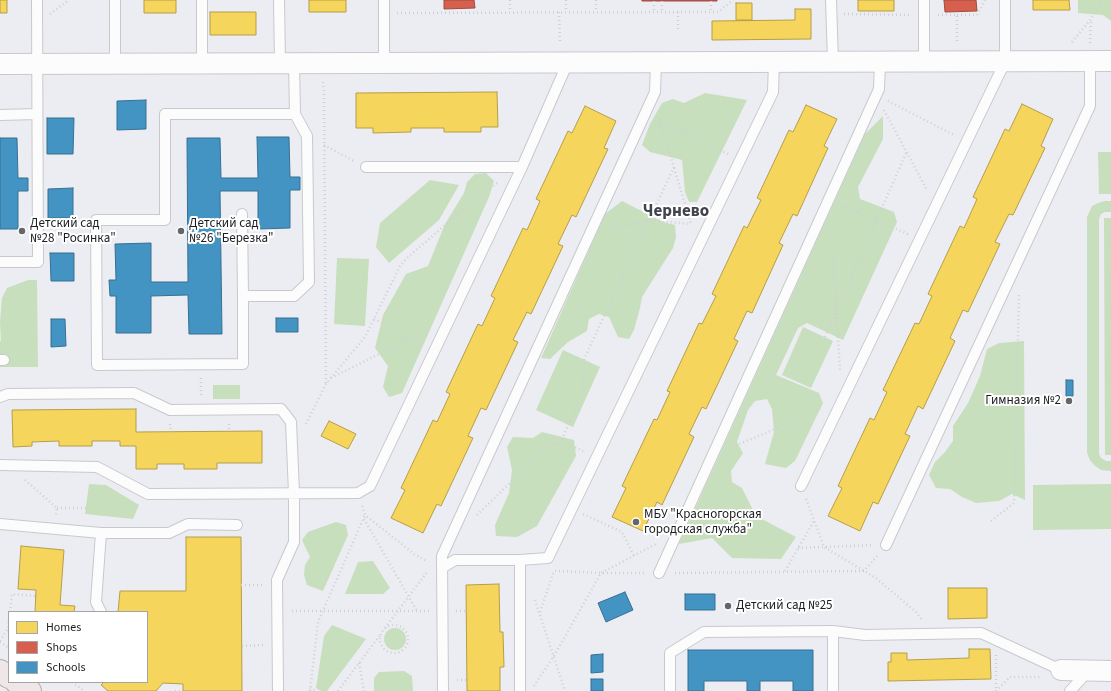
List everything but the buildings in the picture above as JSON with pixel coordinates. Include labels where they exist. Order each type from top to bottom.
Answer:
[{"type":"main road","points":[[18,683],[30,691]]},
{"type":"street","points":[[0,64],[384,63],[564,54],[656,62],[1111,62]]},
{"type":"street","points":[[1061,670],[1111,671]]},
{"type":"lane","points":[[0,262],[38,262],[38,0]]},
{"type":"lane","points":[[115,0],[115,63]]},
{"type":"lane","points":[[202,0],[202,63]]},
{"type":"lane","points":[[242,296],[294,296],[309,282],[307,136],[295,114],[279,0]]},
{"type":"lane","points":[[384,0],[384,63]]},
{"type":"lane","points":[[831,0],[833,62]]},
{"type":"lane","points":[[924,0],[924,62]]},
{"type":"lane","points":[[801,486],[1005,62],[1005,0]]},
{"type":"lane","points":[[4,465],[97,467],[148,494],[358,493],[370,486],[522,167],[564,54]]},
{"type":"lane","points":[[443,691],[443,611],[438,566],[656,92],[656,62]]},
{"type":"lane","points":[[438,566],[455,560],[520,560],[548,558],[773,92],[774,62]]},
{"type":"lane","points":[[659,573],[880,89],[880,62]]},
{"type":"lane","points":[[886,545],[1090,106],[1090,62]]},
{"type":"lane","points":[[0,115],[37,114]]},
{"type":"lane","points":[[242,214],[242,364],[97,365],[96,220],[165,220],[165,114],[295,114]]},
{"type":"lane","points":[[366,167],[522,167]]},
{"type":"lane","points":[[0,397],[8,394],[134,394],[170,410],[281,409],[291,422],[294,493],[294,542],[277,580],[278,691]]},
{"type":"lane","points":[[0,524],[101,533],[169,533],[188,524],[237,525]]},
{"type":"lane","points":[[100,611],[96,602],[101,533]]},
{"type":"lane","points":[[520,560],[520,691]]},
{"type":"lane","points":[[670,691],[670,653],[704,632],[833,632],[865,634],[981,633],[1061,670]]},
{"type":"lane","points":[[833,632],[833,691]]},
{"type":"lane","points":[[1070,691],[1082,678],[1082,671]]},
{"type":"path","points":[[510,0],[510,12]]},
{"type":"path","points":[[566,0],[566,12]]},
{"type":"path","points":[[596,0],[596,12]]},
{"type":"path","points":[[384,13],[718,12],[733,0]]},
{"type":"path","points":[[831,14],[976,15],[985,0]]},
{"type":"path","points":[[1067,47],[1091,19],[1102,0]]},
{"type":"path","points":[[654,1],[654,12]]},
{"type":"path","points":[[662,1],[662,12]]},
{"type":"path","points":[[711,1],[711,12]]},
{"type":"path","points":[[559,12],[564,54]]},
{"type":"path","points":[[678,12],[678,29]]},
{"type":"path","points":[[957,15],[957,45]]},
{"type":"path","points":[[323,79],[326,384]]},
{"type":"path","points":[[877,95],[967,142]]},
{"type":"path","points":[[877,95],[936,206]]},
{"type":"path","points":[[652,100],[674,167],[690,224]]},
{"type":"path","points":[[658,120],[740,161]]},
{"type":"path","points":[[324,145],[366,167]]},
{"type":"path","points":[[825,337],[907,151]]},
{"type":"path","points":[[305,425],[329,379],[365,337],[400,266],[408,257],[484,192],[522,167]]},
{"type":"path","points":[[560,443],[582,393],[584,359],[674,167]]},
{"type":"path","points":[[838,208],[844,206],[920,239]]},
{"type":"path","points":[[590,235],[650,220],[690,224],[706,231]]},
{"type":"path","points":[[831,224],[840,370]]},
{"type":"path","points":[[991,521],[1014,503],[1019,290]]},
{"type":"path","points":[[374,319],[435,349]]},
{"type":"path","points":[[329,379],[411,338]]},
{"type":"path","points":[[713,455],[842,401]]},
{"type":"path","points":[[474,518],[550,444],[566,443],[597,457]]},
{"type":"path","points":[[4,465],[57,508],[86,508]]},
{"type":"path","points":[[801,486],[824,547],[876,578],[916,612]]},
{"type":"path","points":[[358,493],[364,517],[417,611]]},
{"type":"path","points":[[55,529],[57,508]]},
{"type":"path","points":[[572,509],[622,532],[634,556]]},
{"type":"path","points":[[338,691],[409,597],[438,566],[414,554],[364,517]]},
{"type":"path","points":[[316,691],[310,689],[318,622],[364,517]]},
{"type":"path","points":[[785,572],[814,521]]},
{"type":"path","points":[[531,691],[554,656],[601,573],[677,533]]},
{"type":"path","points":[[798,548],[886,545]]},
{"type":"path","points":[[554,571],[659,573],[864,571],[886,545]]},
{"type":"path","points":[[540,613],[554,571],[548,558]]},
{"type":"path","points":[[242,585],[277,585]]},
{"type":"path","points":[[533,593],[565,691]]},
{"type":"path","points":[[10,611],[12,594],[36,596]]},
{"type":"path","points":[[277,611],[443,611]]},
{"type":"path","points":[[382,632],[381,643],[382,646],[388,651],[398,653],[407,646],[409,639],[404,629],[394,625],[384,629]]},
{"type":"path","points":[[8,628],[0,641],[8,647]]},
{"type":"path","points":[[996,691],[996,649],[1002,642]]},
{"type":"path","points":[[242,646],[277,645]]},
{"type":"path","points":[[359,663],[364,691]]},
{"type":"path","points":[[996,691],[1010,677],[1042,677]]},
{"type":"path","points":[[75,683],[84,691]]},
{"type":"path","points":[[174,691],[183,691]]},
{"type":"green space","points":[[1078,0],[1111,0],[1111,21],[1103,15],[1078,13]]},
{"type":"green space","points":[[705,93],[747,100],[697,202],[689,202],[685,192],[682,160],[650,152],[642,145],[650,124],[662,103],[673,99],[684,103]]},
{"type":"green space","points":[[883,116],[883,139],[858,187],[860,199],[894,212],[897,222],[843,340],[807,323],[798,328],[776,375],[819,393],[823,403],[795,461],[786,468],[765,464],[774,432],[772,409],[767,399],[755,401],[748,410],[737,442],[743,453],[731,471],[732,482],[742,488],[756,516],[796,537],[781,559],[732,558],[712,538],[679,544],[865,134]]},
{"type":"green space","points":[[1098,152],[1111,152],[1111,194],[1099,194]]},
{"type":"green space","points":[[486,173],[494,181],[489,197],[402,393],[389,397],[383,387],[388,366],[375,348],[383,315],[406,274],[428,266],[445,224],[464,193],[467,182],[475,174]]},
{"type":"green space","points":[[430,180],[459,185],[439,220],[389,263],[376,247],[380,223]]},
{"type":"green space","points":[[622,201],[663,222],[675,225],[676,237],[673,248],[642,297],[634,330],[629,339],[618,337],[609,317],[599,314],[589,319],[587,331],[568,342],[550,359],[541,358],[605,214]]},
{"type":"green space","points":[[1105,201],[1111,201],[1111,212],[1101,214],[1099,219],[1099,454],[1101,458],[1106,461],[1111,461],[1111,471],[1101,470],[1094,465],[1087,453],[1087,217],[1092,206]]},
{"type":"green space","points":[[1104,218],[1111,218],[1111,455],[1105,455]]},
{"type":"green space","points":[[337,258],[369,259],[365,326],[334,324]]},
{"type":"green space","points":[[28,280],[37,280],[38,367],[0,367],[0,322],[2,298],[7,288]]},
{"type":"green space","points":[[803,327],[833,341],[811,388],[782,375]]},
{"type":"green space","points":[[1024,341],[1025,500],[1012,494],[999,501],[976,503],[962,497],[950,489],[936,488],[929,475],[935,462],[953,441],[953,426],[968,403],[980,376],[987,349],[999,343]]},
{"type":"green space","points":[[563,350],[600,367],[573,427],[536,410]]},
{"type":"green space","points":[[213,385],[240,385],[240,399],[213,399]]},
{"type":"green space","points":[[542,432],[574,440],[576,456],[537,526],[517,537],[496,536],[495,525],[509,493],[512,470],[507,447],[513,437],[533,438]]},
{"type":"green space","points":[[89,484],[106,485],[139,505],[133,519],[85,514]]},
{"type":"green space","points":[[1111,484],[1111,529],[1033,530],[1033,485]]},
{"type":"green space","points":[[336,522],[346,525],[348,535],[323,591],[307,585],[304,575],[305,565],[310,557],[302,540],[308,532]]},
{"type":"green space","points":[[373,561],[390,588],[383,594],[345,594],[358,562]]},
{"type":"green space","points":[[332,625],[366,639],[327,691],[321,691],[316,688],[324,636]]},
{"type":"green space","points":[[395,628],[403,631],[406,639],[403,647],[395,650],[387,647],[384,639],[387,631]]},
{"type":"green space","points":[[404,671],[412,676],[413,691],[374,691],[374,678],[379,672]]},
{"type":"place","name":"Детский сад №28 \"Росинка\"","points":[[22,231]]},
{"type":"place","name":"Детский сад №26 \"Березка\"","points":[[181,231]]},
{"type":"place","name":"Гимназия №2","points":[[1069,401]]},
{"type":"place","name":"МБУ \"Красногорская городская служба\"","points":[[636,522]]},
{"type":"place","name":"Детский сад №25","points":[[728,606]]},
{"type":"district","name":"Чернево","points":[[676,212]]}]
